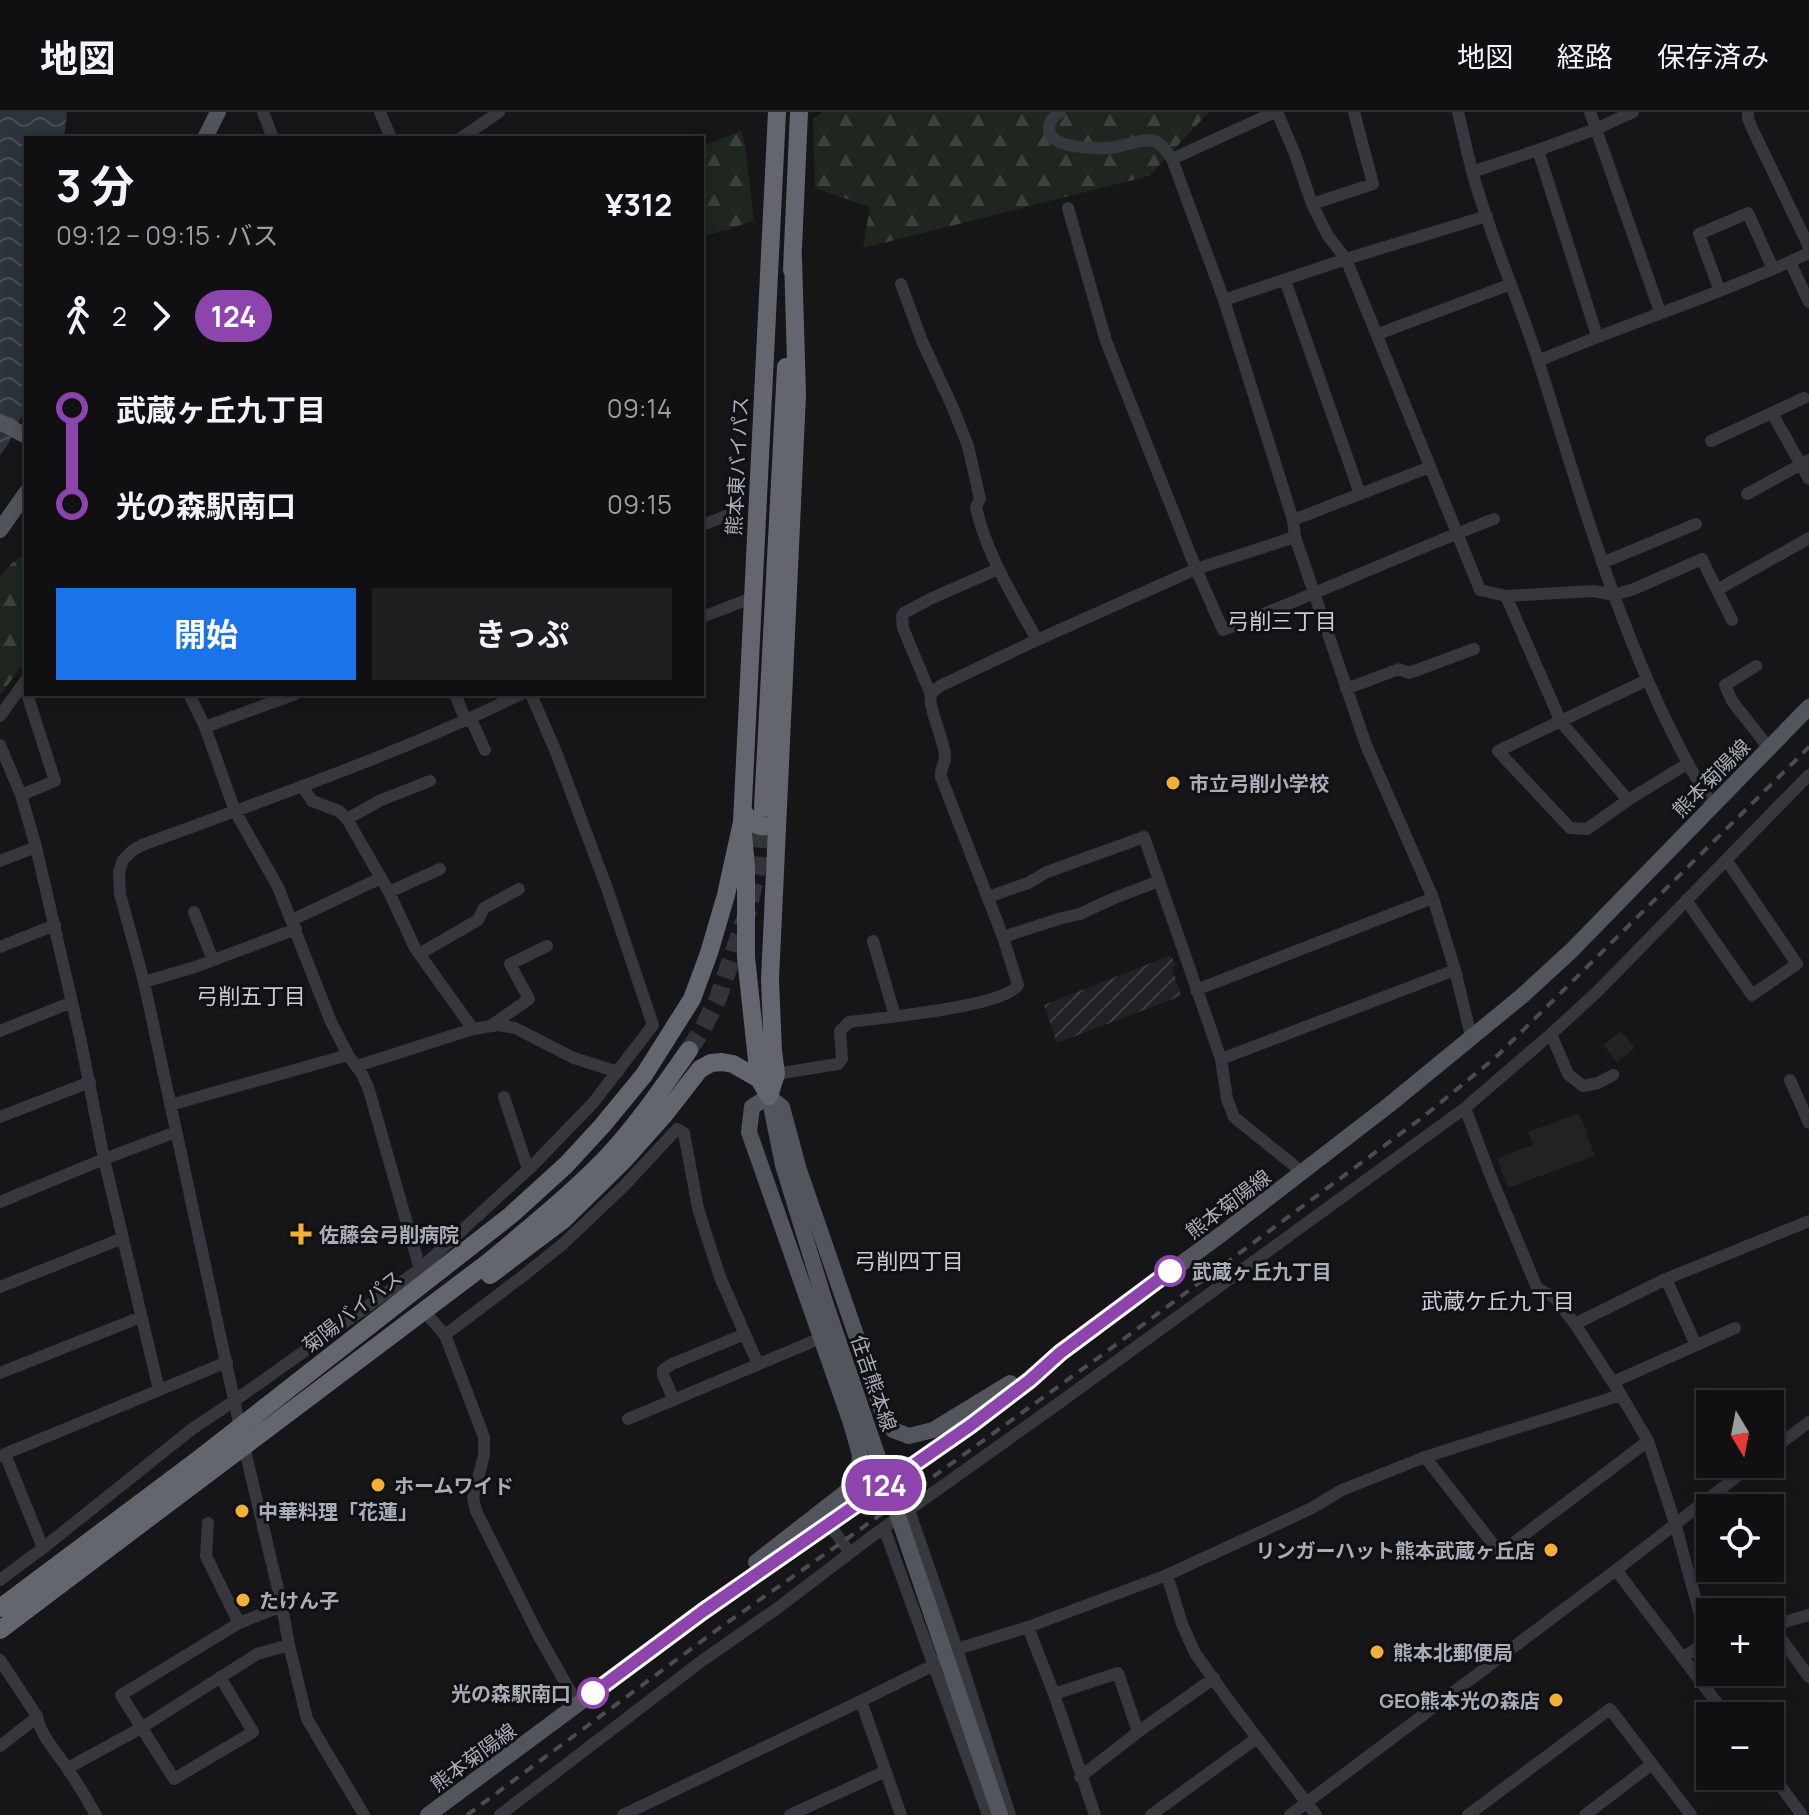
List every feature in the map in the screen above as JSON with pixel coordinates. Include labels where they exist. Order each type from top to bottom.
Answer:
[{"type":"highway","name":"熊本東バイパス","points":[[742,817],[777,112]]},
{"type":"highway","points":[[768,1077],[773,1051],[770,812],[797,395],[793,259],[799,112]]},
{"type":"highway","points":[[742,817],[758,826],[769,827],[775,823],[770,812]]},
{"type":"highway","points":[[742,817],[746,867],[746,957],[769,1096]]},
{"type":"highway","name":"菊陽バイパス","points":[[0,1608],[240,1427],[511,1215],[566,1165],[644,1075],[692,999],[726,895],[742,817]]},
{"type":"highway","points":[[709,953],[732,933],[746,928],[755,930],[765,939],[771,952]]},
{"type":"highway","name":"菊陽バイパス","points":[[0,1630],[486,1264],[606,1158],[662,1090],[689,1050]]},
{"type":"highway","points":[[325,1385],[431,1319],[563,1220],[643,1140],[700,1069],[722,1062],[768,1077]]},
{"type":"main road","points":[[206,136],[218,112]]},
{"type":"main road","points":[[0,422],[24,435]]},
{"type":"main road","points":[[0,530],[24,496]]},
{"type":"main road","name":"熊本菊陽線","points":[[428,1815],[702,1612],[971,1425],[1060,1353],[1389,1105],[1522,996],[1572,950],[1809,707]]},
{"type":"main road","points":[[702,1612],[750,1567],[851,1488],[859,1470],[860,1455],[856,1439],[749,1132],[752,1107],[769,1096],[782,1107],[799,1170],[882,1411],[893,1430],[909,1436],[933,1430],[1060,1353]]},
{"type":"main road","name":"住吉熊本線","points":[[769,1096],[783,1165],[824,1299],[1000,1815]]},
{"type":"street","points":[[263,112],[272,136]]},
{"type":"street","points":[[380,112],[390,136]]},
{"type":"street","points":[[470,136],[499,112]]},
{"type":"street","points":[[1060,112],[1051,120],[1049,128],[1050,135],[1058,143],[1100,148],[1152,141],[1159,144],[1172,159],[1224,300],[1293,520],[1295,537],[1346,689],[1366,745],[1433,898],[1471,1036]]},
{"type":"street","points":[[1172,159],[1276,112],[1312,204],[1328,236],[1346,259],[1480,590],[1506,596],[1594,591],[1614,595],[1702,559],[1732,620]]},
{"type":"street","points":[[1312,204],[1373,184],[1354,112]]},
{"type":"street","points":[[1458,112],[1472,172],[1538,361],[1602,563],[1647,680],[1687,764],[1712,805]]},
{"type":"street","points":[[1590,112],[1660,312]]},
{"type":"street","points":[[1472,172],[1596,129],[1633,112]]},
{"type":"street","points":[[1538,361],[1773,269],[1809,250],[1751,126],[1748,112]]},
{"type":"street","points":[[1538,150],[1597,336]]},
{"type":"street","points":[[1068,208],[1106,341],[1223,630],[1494,519]]},
{"type":"street","points":[[1719,289],[1699,234],[1748,213],[1773,269]]},
{"type":"street","points":[[1224,300],[1487,216]]},
{"type":"street","points":[[1790,262],[1809,302]]},
{"type":"street","points":[[1285,280],[1360,494]]},
{"type":"street","points":[[901,284],[968,446],[980,499],[977,512],[998,569],[1037,640]]},
{"type":"street","points":[[1378,334],[1511,284]]},
{"type":"street","points":[[1711,441],[1804,398]]},
{"type":"street","points":[[1772,413],[1805,462],[1809,479]]},
{"type":"street","points":[[1747,494],[1805,462]]},
{"type":"street","points":[[1293,520],[1430,467]]},
{"type":"street","points":[[704,524],[726,516]]},
{"type":"street","points":[[1602,563],[1696,524]]},
{"type":"street","points":[[931,695],[940,686],[1196,569],[1295,537]]},
{"type":"street","points":[[1717,590],[1809,538]]},
{"type":"street","points":[[768,1077],[838,1064],[842,1059],[839,1034],[849,1022],[962,1006],[1008,994],[1018,985],[1003,937],[941,777],[945,756],[931,695],[903,628],[902,616],[930,599],[998,569]]},
{"type":"street","points":[[1506,596],[1561,722],[1628,800]]},
{"type":"street","points":[[704,616],[752,598]]},
{"type":"street","points":[[1346,689],[1399,669],[1409,673],[1474,649]]},
{"type":"street","points":[[1756,666],[1725,685],[1732,701],[1769,748]]},
{"type":"street","points":[[1647,680],[1498,751],[1570,828],[1587,829],[1687,764]]},
{"type":"street","points":[[0,716],[24,689]]},
{"type":"street","points":[[21,795],[55,781],[29,696]]},
{"type":"street","points":[[190,696],[205,727],[235,811],[278,887],[331,1022],[369,1090],[420,1269]]},
{"type":"street","points":[[205,727],[290,696]]},
{"type":"street","points":[[456,696],[485,750]]},
{"type":"street","points":[[364,1815],[307,1719],[234,1401],[144,982],[120,894],[119,872],[123,860],[142,845],[302,786],[468,720],[517,696]]},
{"type":"street","points":[[0,1580],[192,1429],[420,1269],[528,1169],[593,1103],[653,1025],[608,891],[532,696]]},
{"type":"street","points":[[0,745],[21,795],[36,847],[90,1082],[104,1159],[159,1390]]},
{"type":"street","points":[[500,1815],[703,1660],[1465,1108],[1597,992],[1809,775]]},
{"type":"street","points":[[347,819],[381,800],[430,781]]},
{"type":"street","points":[[302,786],[312,801],[339,811],[347,819],[389,892],[419,954],[473,1029]]},
{"type":"street","points":[[988,897],[1144,837],[1221,1059],[1227,1099],[1234,1117],[1302,1172]]},
{"type":"street","points":[[0,861],[36,847]]},
{"type":"street","points":[[1686,900],[1752,995],[1797,964],[1727,861]]},
{"type":"street","points":[[389,892],[440,869]]},
{"type":"street","points":[[144,982],[213,960],[294,925],[381,878]]},
{"type":"street","points":[[1003,937],[1080,914],[1159,881]]},
{"type":"street","points":[[419,954],[478,920],[484,908],[519,889]]},
{"type":"street","points":[[1196,990],[1433,898]]},
{"type":"street","points":[[194,912],[213,960]]},
{"type":"street","points":[[0,947],[55,925]]},
{"type":"street","points":[[873,941],[895,1016]]},
{"type":"street","points":[[492,1025],[529,999],[510,964],[547,946]]},
{"type":"street","points":[[1221,1059],[1455,970]]},
{"type":"street","points":[[0,1031],[72,1002]]},
{"type":"street","points":[[357,1066],[492,1025],[515,1028],[574,1058],[618,1072]]},
{"type":"street","points":[[1551,1034],[1568,1074],[1583,1086],[1602,1089],[1613,1075]]},
{"type":"street","points":[[170,1105],[348,1055]]},
{"type":"street","points":[[1790,1080],[1809,1123]]},
{"type":"street","points":[[0,1117],[90,1082]]},
{"type":"street","points":[[504,1097],[528,1169]]},
{"type":"street","points":[[1465,1108],[1537,1288],[1555,1298],[1575,1324],[1648,1441],[1696,1598]]},
{"type":"street","points":[[445,1335],[563,1244],[624,1186],[677,1129],[684,1133],[698,1208],[720,1277],[758,1364]]},
{"type":"street","points":[[0,1202],[176,1132]]},
{"type":"street","points":[[1575,1324],[1666,1279],[1809,1221]]},
{"type":"street","points":[[0,1287],[123,1238]]},
{"type":"street","points":[[1666,1279],[1696,1345]]},
{"type":"street","points":[[0,1373],[141,1317]]},
{"type":"street","points":[[431,1319],[445,1335],[484,1437],[484,1455],[473,1498],[476,1511],[540,1638],[578,1705]]},
{"type":"street","points":[[1613,1382],[1735,1328]]},
{"type":"street","points":[[674,1400],[663,1370],[745,1334]]},
{"type":"street","points":[[628,1419],[821,1338]]},
{"type":"street","points":[[43,1548],[2,1455],[227,1362]]},
{"type":"street","points":[[623,1815],[934,1665],[957,1649],[1028,1627],[1167,1575],[1310,1509],[1342,1490],[1425,1457],[1621,1395]]},
{"type":"street","points":[[1784,1441],[1809,1422]]},
{"type":"street","points":[[1425,1457],[1500,1553],[1648,1441]]},
{"type":"street","points":[[1290,1815],[1734,1478]]},
{"type":"street","points":[[909,1510],[1010,1815]]},
{"type":"street","points":[[208,1523],[206,1556],[239,1623]]},
{"type":"street","points":[[829,1524],[850,1553]]},
{"type":"street","points":[[884,1528],[988,1815]]},
{"type":"street","points":[[1616,1570],[1717,1702]]},
{"type":"street","points":[[1167,1575],[1182,1624],[1195,1653],[1316,1815]]},
{"type":"street","points":[[220,1677],[253,1732],[174,1779],[121,1695],[239,1623],[282,1606]]},
{"type":"street","points":[[1784,1622],[1809,1615]]},
{"type":"street","points":[[1028,1627],[1095,1815]]},
{"type":"street","points":[[1784,1643],[1809,1677]]},
{"type":"street","points":[[68,1768],[141,1728],[257,1654],[289,1645]]},
{"type":"street","points":[[1683,1657],[1696,1649]]},
{"type":"street","points":[[0,1660],[96,1815]]},
{"type":"street","points":[[1054,1694],[1118,1673],[1138,1732]]},
{"type":"street","points":[[1080,1777],[1214,1678]]},
{"type":"street","points":[[861,1701],[901,1815]]},
{"type":"street","points":[[1468,1815],[1610,1709],[1691,1815]]},
{"type":"street","points":[[0,1746],[36,1718]]},
{"type":"street","points":[[1151,1815],[1257,1738]]},
{"type":"street","points":[[1585,1815],[1652,1764]]},
{"type":"street","points":[[790,1815],[886,1771]]},
{"type":"street","points":[[1783,1790],[1802,1815]]},
{"type":"shaded area","points":[[1171,955],[1176,965],[1172,967],[1181,996],[1057,1043],[1044,1005]]},
{"type":"shaded area","points":[[1621,1031],[1635,1048],[1617,1062],[1603,1045]]},
{"type":"shaded area","points":[[1579,1113],[1595,1156],[1508,1188],[1497,1158],[1533,1145],[1528,1132]]},
{"type":"green space","points":[[823,112],[1213,112],[1208,113],[1149,176],[863,248],[870,207],[815,188],[813,119]]},
{"type":"green space","points":[[741,131],[754,221],[704,236],[704,145]]},
{"type":"green space","points":[[24,554],[24,664],[0,695],[0,577]]},
{"type":"water","points":[[0,112],[67,112],[64,136],[24,136],[24,411],[0,455]]},
{"type":"tunnel","points":[[689,1050],[718,998],[748,910],[757,869],[763,811]]},
{"type":"railway","points":[[467,1815],[718,1629],[1102,1355],[1423,1117],[1496,1057],[1809,747]]},
{"type":"bus line","name":"124","points":[[593,1693],[702,1612],[971,1425],[1060,1353],[1170,1271]]},
{"type":"place","name":"市立弓削小学校","points":[[1173,783]]},
{"type":"place","name":"佐藤会弓削病院","points":[[301,1234]]},
{"type":"place","name":"武蔵ヶ丘九丁目","points":[[1170,1271]]},
{"type":"place","name":"ホームワイド","points":[[378,1485]]},
{"type":"place","name":"中華料理「花蓮」","points":[[242,1511]]},
{"type":"place","name":"リンガーハット熊本武蔵ヶ丘店","points":[[1551,1550]]},
{"type":"place","name":"たけん子","points":[[243,1600]]},
{"type":"place","name":"熊本北郵便局","points":[[1377,1652]]},
{"type":"place","name":"光の森駅南口","points":[[593,1693]]},
{"type":"place","name":"GEO熊本光の森店","points":[[1556,1700]]},
{"type":"district","name":"弓削三丁目","points":[[1282,621]]},
{"type":"district","name":"弓削五丁目","points":[[251,996]]},
{"type":"district","name":"弓削四丁目","points":[[909,1261]]},
{"type":"district","name":"武蔵ケ丘九丁目","points":[[1498,1301]]}]
